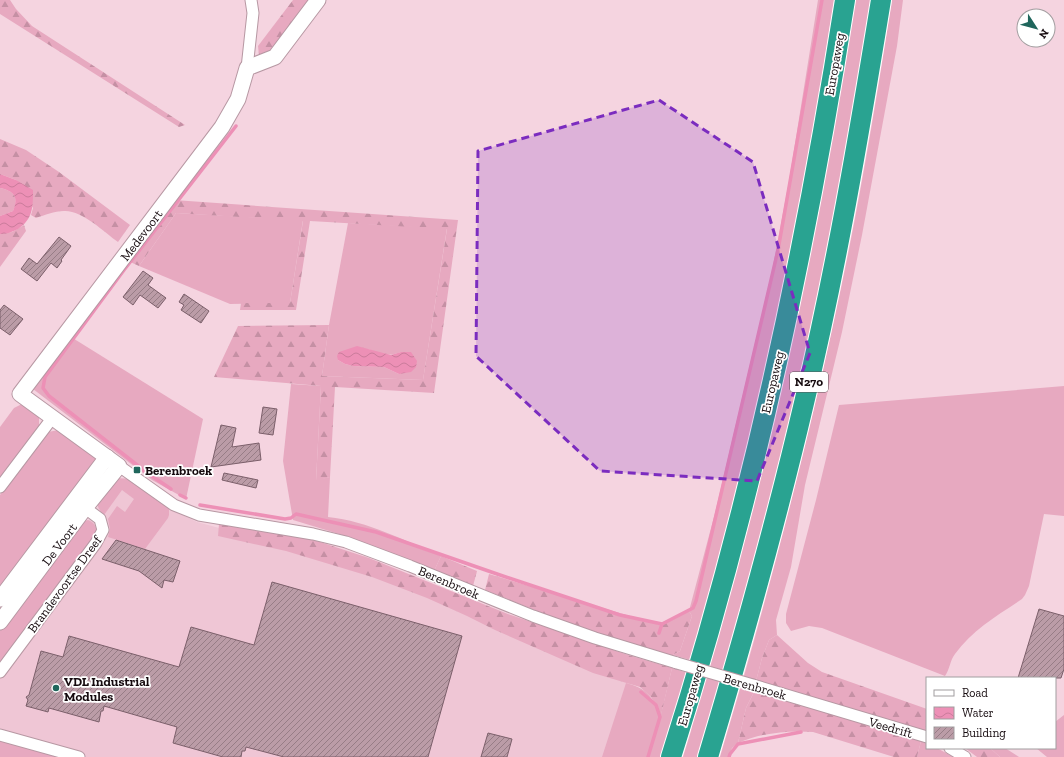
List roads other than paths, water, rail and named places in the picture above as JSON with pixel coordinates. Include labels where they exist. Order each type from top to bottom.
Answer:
[{"type":"highway","name":"Europaweg","points":[[671,757],[693,688],[731,551],[770,395],[799,258],[844,0]]},
{"type":"highway","name":"N270","points":[[708,757],[768,551],[805,401],[835,262],[881,0]]},
{"type":"street","points":[[251,0],[253,13],[247,68],[275,57],[318,0]]},
{"type":"street","name":"Medevoort","points":[[20,394],[222,127],[238,99],[247,68]]},
{"type":"street","name":"Berenbroek","points":[[20,394],[174,505],[199,515],[313,534],[346,542],[410,566],[533,616],[594,638],[856,716]]},
{"type":"street","points":[[0,487],[53,417]]},
{"type":"street","name":"De Voort","points":[[0,622],[80,504],[107,457]]},
{"type":"street","name":"De Voort","points":[[0,599],[80,504],[120,466]]},
{"type":"street","name":"Brandevoortse Dreef","points":[[0,672],[100,537],[103,530],[100,519],[80,504]]},
{"type":"street","name":"Veedrift","points":[[856,716],[926,737]]},
{"type":"street","points":[[0,735],[79,757]]},
{"type":"street","points":[[952,749],[965,757]]},
{"type":"water","points":[[0,174],[16,180],[33,190],[33,202],[29,217],[23,225],[16,230],[0,234],[0,216],[13,211],[15,206],[15,198],[9,191],[0,188]]},
{"type":"water","points":[[357,346],[391,355],[401,352],[411,352],[417,361],[416,367],[411,372],[399,374],[384,367],[353,366],[338,360],[337,356],[339,352]]},
{"type":"waterway","points":[[662,624],[693,608],[696,601],[778,250],[822,0]]},
{"type":"waterway","points":[[171,489],[146,472],[49,396],[43,388],[45,377],[124,270],[236,126]]},
{"type":"waterway","points":[[180,495],[186,498]]},
{"type":"waterway","points":[[200,505],[285,519],[291,518],[296,514],[376,532],[620,615],[662,624],[659,633]]},
{"type":"waterway","points":[[641,692],[656,705],[660,717],[648,757]]},
{"type":"waterway","points":[[729,757],[738,744],[801,732]]},
{"type":"place","name":"Berenbroek","points":[[137,470]]},
{"type":"place","name":"VDL Industrial Modules","points":[[56,688]]}]
